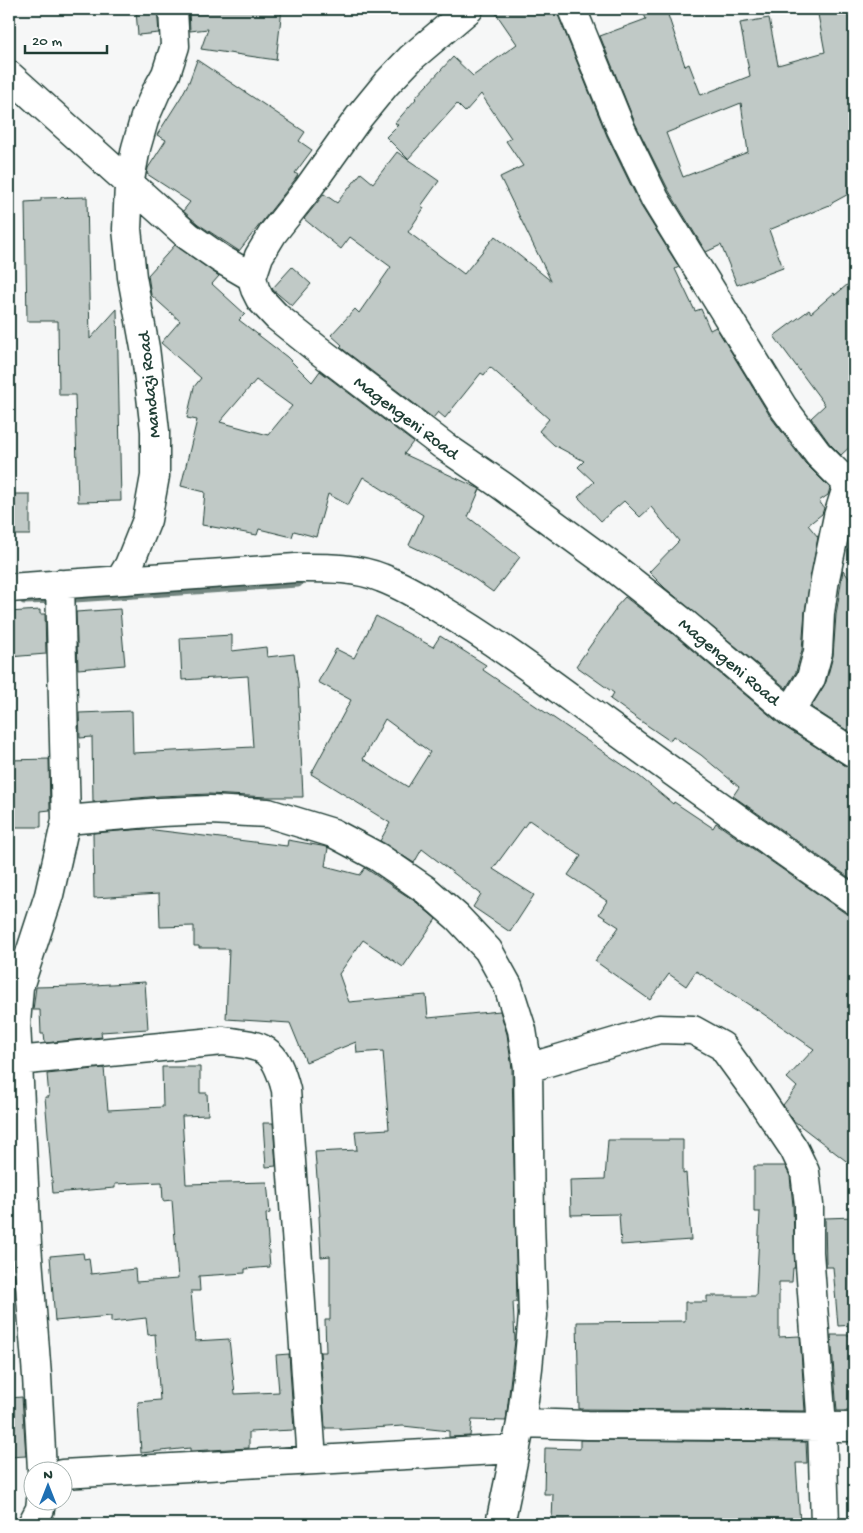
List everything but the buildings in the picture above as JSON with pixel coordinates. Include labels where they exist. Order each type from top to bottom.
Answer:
[{"type":"street","name":"Mandazi Road","points":[[120,580],[129,565],[147,520],[155,476],[151,396],[145,348],[132,277],[128,229],[129,185],[136,148],[145,117],[166,74],[175,46],[173,9]]},
{"type":"street","points":[[9,75],[129,185],[188,236],[221,259],[252,277],[259,256],[273,233],[307,190],[359,117],[386,84],[411,58],[469,9]]},
{"type":"street","points":[[572,9],[621,129],[656,199],[783,407],[818,454],[851,480],[838,516],[825,579],[820,612],[818,652],[814,669],[811,678],[790,712]]},
{"type":"street","name":"Magengeni Road","points":[[252,277],[254,289],[260,300],[317,349],[444,446],[613,567],[690,628],[790,712],[854,753]]},
{"type":"street","points":[[9,588],[296,568],[338,568],[383,578],[422,597],[534,670],[646,753],[854,900]]},
{"type":"street","points":[[41,1460],[37,1376],[13,1062],[19,987],[50,895],[66,820],[60,584]]},
{"type":"street","points":[[66,820],[210,810],[268,813],[333,833],[378,857],[426,890],[457,917],[488,950],[508,986],[522,1030],[528,1068],[533,1315],[521,1423],[500,1524]]},
{"type":"street","points":[[528,1068],[659,1029],[693,1030],[722,1046],[794,1149],[805,1172],[809,1205],[809,1252],[822,1426],[824,1524]]},
{"type":"street","points":[[13,1062],[223,1041],[248,1044],[265,1050],[273,1056],[281,1071],[286,1090],[312,1460]]},
{"type":"street","points":[[521,1423],[588,1426],[854,1427]]},
{"type":"street","points":[[72,1473],[516,1449]]},
{"type":"street","points":[[32,1524],[39,1510]]},
{"type":"waterway","points":[[24,600],[298,583]]}]
